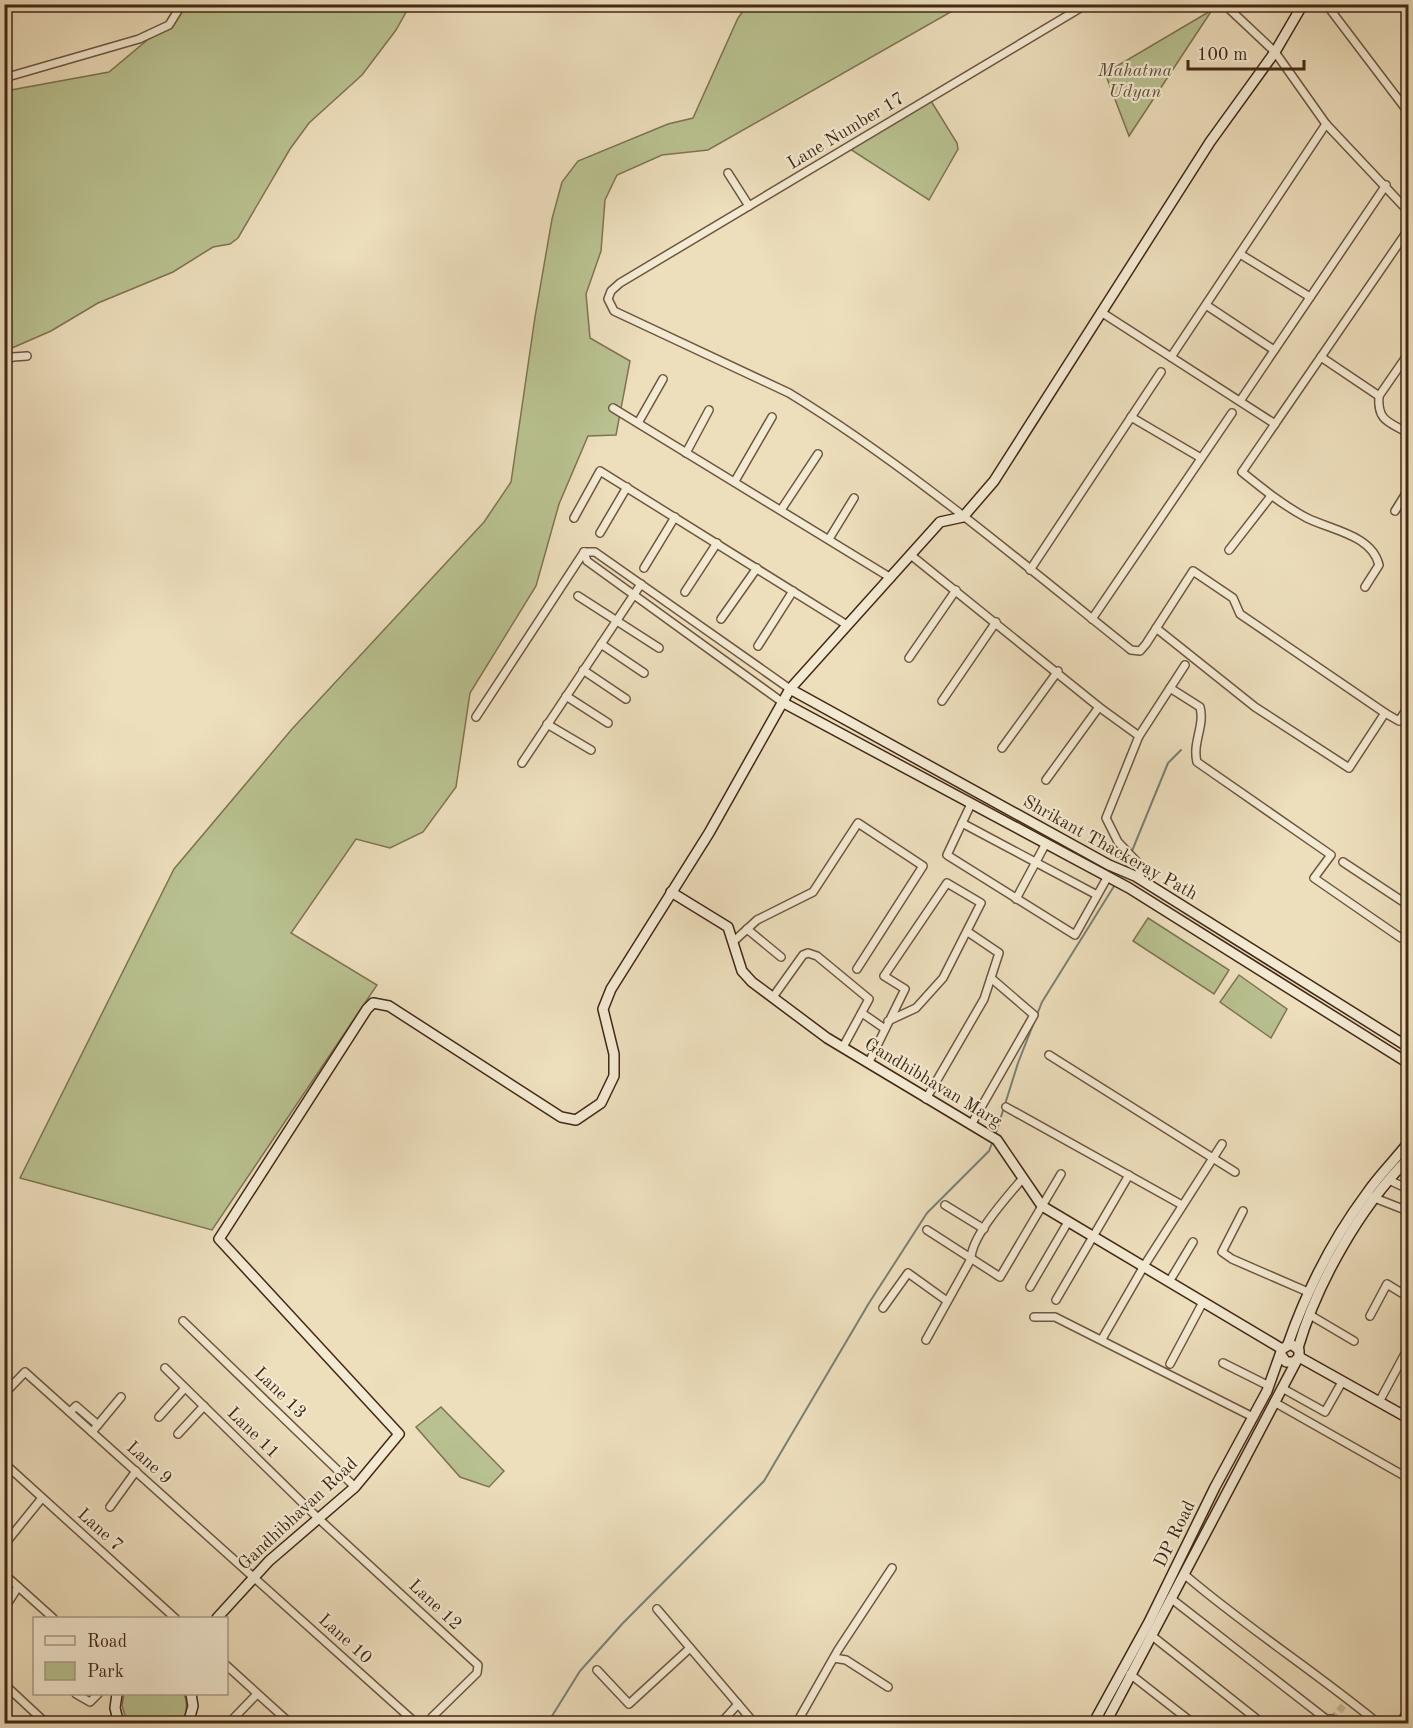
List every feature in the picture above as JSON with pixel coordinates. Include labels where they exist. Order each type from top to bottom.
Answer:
[{"type":"street","points":[[4,78],[140,39],[166,27],[182,4]]},
{"type":"street","name":"Lane Number 17","points":[[963,517],[909,476],[789,393],[614,310],[608,300],[611,291],[620,284],[1087,4]]},
{"type":"street","points":[[1224,4],[1275,52],[1326,124],[1386,185],[1408,211]]},
{"type":"street","points":[[671,892],[715,823],[790,689],[912,556],[940,522],[963,517],[993,481],[1210,142],[1275,52],[1301,8],[1290,4]]},
{"type":"street","points":[[1326,4],[1408,112]]},
{"type":"street","points":[[1171,357],[1326,124]]},
{"type":"street","points":[[728,173],[749,206]]},
{"type":"street","points":[[1240,401],[1386,185]]},
{"type":"street","points":[[1365,587],[1376,573],[1378,565],[1372,549],[1359,540],[1308,518],[1271,496],[1242,472],[1408,230]]},
{"type":"street","points":[[1240,254],[1310,297]]},
{"type":"street","points":[[1206,305],[1274,350]]},
{"type":"street","points":[[1101,312],[1275,424]]},
{"type":"street","points":[[1408,354],[1379,396],[1378,410],[1380,417],[1408,433]]},
{"type":"street","points":[[4,361],[27,356]]},
{"type":"street","points":[[1321,357],[1379,396]]},
{"type":"street","points":[[1030,570],[1161,372]]},
{"type":"street","points":[[638,423],[663,379]]},
{"type":"street","points":[[613,408],[891,578]]},
{"type":"street","points":[[686,453],[709,410]]},
{"type":"street","points":[[1092,619],[1232,413]]},
{"type":"street","points":[[735,481],[772,417]]},
{"type":"street","points":[[1131,417],[1201,458]]},
{"type":"street","points":[[781,510],[818,454]]},
{"type":"street","points":[[574,518],[600,471],[847,625]]},
{"type":"street","points":[[600,533],[627,488]]},
{"type":"street","points":[[1395,511],[1408,490]]},
{"type":"street","points":[[1229,550],[1271,496]]},
{"type":"street","points":[[829,540],[854,498]]},
{"type":"street","points":[[963,517],[1135,652],[1140,651],[1193,571],[1233,598],[1240,615],[1385,713],[1399,721],[1408,707]]},
{"type":"street","points":[[644,568],[675,518]]},
{"type":"street","points":[[685,592],[717,543]]},
{"type":"street","points":[[584,552],[595,552],[790,689]]},
{"type":"street","points":[[584,552],[586,561],[782,702]]},
{"type":"street","points":[[476,717],[584,552]]},
{"type":"street","points":[[912,556],[1058,671],[1099,707],[1139,736]]},
{"type":"street","points":[[721,619],[757,568]]},
{"type":"street","points":[[522,763],[641,584]]},
{"type":"street","points":[[909,658],[956,590]]},
{"type":"street","points":[[758,646],[793,591]]},
{"type":"street","points":[[578,596],[659,648]]},
{"type":"street","points":[[942,701],[996,622]]},
{"type":"street","points":[[1156,628],[1255,707],[1349,768],[1385,713]]},
{"type":"street","points":[[601,644],[644,673]]},
{"type":"street","points":[[729,663],[736,651]]},
{"type":"street","points":[[1138,878],[1138,863],[1118,842],[1106,818],[1139,736],[1185,665]]},
{"type":"street","points":[[583,670],[626,699]]},
{"type":"street","points":[[1002,748],[1058,671]]},
{"type":"street","points":[[1170,688],[1200,707],[1203,717],[1194,751],[1197,762],[1331,855],[1314,878],[1401,938]]},
{"type":"street","name":"Shrikant Thackeray Path","points":[[790,689],[1138,878],[1408,1047]]},
{"type":"street","points":[[566,696],[608,723]]},
{"type":"street","name":"Shrikant Thackeray Path","points":[[782,702],[1109,880],[1129,888],[1408,1063]]},
{"type":"street","points":[[1046,780],[1099,707]]},
{"type":"street","points":[[548,724],[591,750]]},
{"type":"street","points":[[971,804],[947,855],[1075,935],[1109,880]]},
{"type":"street","points":[[734,941],[757,920],[813,892],[858,823],[923,866],[857,969]]},
{"type":"street","points":[[962,823],[1097,896]]},
{"type":"street","points":[[1016,899],[1045,845]]},
{"type":"street","points":[[1343,862],[1408,904]]},
{"type":"street","points":[[869,1062],[888,1021],[905,989],[884,976],[947,884],[981,903],[943,978],[916,1008],[888,1021]]},
{"type":"street","name":"Gandhibhavan Marg","points":[[671,892],[728,927],[742,971],[773,997],[843,1047],[994,1138],[1042,1206],[1284,1350]]},
{"type":"street","name":"Gandhibhavan Road","points":[[218,1617],[253,1576],[288,1544],[320,1520],[355,1487],[399,1434],[221,1242],[220,1233],[373,1003],[388,1006],[561,1117],[576,1120],[601,1102],[614,1076],[614,1054],[603,1009],[611,989],[671,892]]},
{"type":"street","points":[[747,929],[781,957]]},
{"type":"street","points":[[926,1098],[984,999],[999,953],[968,932]]},
{"type":"street","points":[[773,997],[802,955],[808,953],[817,956],[869,999],[843,1047]]},
{"type":"street","points":[[971,1125],[1034,1015],[991,978]]},
{"type":"street","points":[[862,1013],[885,1029]]},
{"type":"street","points":[[1049,1055],[1212,1160],[1235,1172]]},
{"type":"street","points":[[1006,1107],[1182,1205]]},
{"type":"street","name":"DP Road","points":[[1093,1724],[1149,1622],[1269,1386],[1308,1292],[1334,1242],[1366,1193],[1408,1143]]},
{"type":"street","points":[[1102,1339],[1144,1266],[1222,1144]]},
{"type":"street","name":"DP Road","points":[[1105,1724],[1151,1635],[1173,1600],[1282,1388],[1298,1355],[1310,1315],[1332,1265],[1389,1180],[1408,1159]]},
{"type":"street","points":[[927,1230],[1000,1277],[1061,1174]]},
{"type":"street","points":[[1056,1300],[1129,1175]]},
{"type":"street","points":[[926,1340],[971,1259],[971,1251],[984,1229],[1023,1178]]},
{"type":"street","points":[[1389,1180],[1408,1189]]},
{"type":"street","points":[[1366,1193],[1408,1211]]},
{"type":"street","points":[[945,1205],[984,1229]]},
{"type":"street","points":[[1243,1211],[1222,1252],[1232,1259],[1308,1292]]},
{"type":"street","points":[[1030,1287],[1068,1222]]},
{"type":"street","points":[[1169,1282],[1193,1242]]},
{"type":"street","points":[[883,1308],[908,1273],[947,1301]]},
{"type":"street","points":[[1370,1316],[1387,1284],[1408,1297]]},
{"type":"street","points":[[1170,1364],[1203,1302]]},
{"type":"street","points":[[1310,1315],[1354,1341]]},
{"type":"street","points":[[1034,1317],[1055,1317],[1253,1417]]},
{"type":"street","name":"Lane 13","points":[[183,1321],[355,1487]]},
{"type":"street","points":[[1379,1402],[1408,1348]]},
{"type":"street","points":[[1298,1355],[1286,1362],[1284,1350],[1298,1355],[1408,1419]]},
{"type":"street","points":[[1223,1363],[1269,1386]]},
{"type":"street","name":"Lane 11","points":[[165,1368],[320,1520]]},
{"type":"street","name":"Lane 9","points":[[4,1394],[25,1372],[253,1576]]},
{"type":"street","points":[[1282,1388],[1325,1412],[1342,1382]]},
{"type":"street","points":[[159,1417],[185,1388]]},
{"type":"street","points":[[92,1432],[121,1397]]},
{"type":"street","points":[[1274,1402],[1408,1478]]},
{"type":"street","points":[[178,1434],[204,1406]]},
{"type":"street","points":[[70,1412],[78,1407],[98,1425]]},
{"type":"street","name":"Lane 7","points":[[4,1463],[174,1617]]},
{"type":"street","points":[[110,1507],[136,1471]]},
{"type":"street","points":[[4,1545],[42,1497]]},
{"type":"street","name":"Lane 12","points":[[320,1520],[478,1665],[477,1673],[432,1717]]},
{"type":"street","points":[[796,1724],[834,1658],[892,1568]]},
{"type":"street","points":[[4,1574],[52,1617]]},
{"type":"street","points":[[1185,1575],[1219,1604],[1272,1644],[1296,1658],[1379,1724]]},
{"type":"street","name":"Lane 10","points":[[253,1576],[417,1724]]},
{"type":"street","points":[[4,1609],[18,1587]]},
{"type":"street","points":[[1173,1600],[1326,1719],[1332,1719]]},
{"type":"street","points":[[657,1609],[755,1724]]},
{"type":"street","points":[[1151,1635],[1263,1724]]},
{"type":"street","points":[[597,1670],[629,1704],[690,1648]]},
{"type":"street","points":[[834,1658],[846,1660],[888,1688]]},
{"type":"street","points":[[228,1667],[291,1724]]},
{"type":"street","points":[[1130,1674],[1194,1724]]},
{"type":"street","points":[[4,1684],[47,1724]]},
{"type":"street","points":[[232,1720],[257,1694]]},
{"type":"street","points":[[78,1695],[93,1702],[97,1695]]},
{"type":"street","points":[[117,1695],[115,1708],[119,1724]]},
{"type":"street","points":[[188,1724],[193,1706],[191,1695]]},
{"type":"street","points":[[720,1724],[738,1704]]},
{"type":"street","points":[[1401,1724],[1408,1712]]},
{"type":"green space","points":[[775,4],[963,5],[708,150],[662,155],[617,175],[605,200],[601,251],[586,294],[590,338],[630,361],[616,435],[588,436],[559,504],[536,586],[470,693],[456,787],[423,832],[390,848],[356,839],[291,933],[377,985],[212,1230],[20,1178],[174,869],[292,729],[484,522],[511,482],[535,317],[552,219],[562,182],[578,161],[668,124],[693,118],[738,18],[746,7]]},
{"type":"green space","points":[[189,5],[410,5],[396,30],[362,75],[309,123],[290,149],[238,238],[230,244],[213,247],[173,272],[98,303],[51,331],[5,351],[4,98],[11,90],[109,72]]},
{"type":"green space","name":"Mahatma Udyan","points":[[1212,10],[1129,136],[1105,73]]},
{"type":"green space","points":[[931,101],[957,143],[958,149],[929,200],[850,149]]},
{"type":"green space","points":[[1148,918],[1229,970],[1214,994],[1133,941]]},
{"type":"green space","points":[[1239,975],[1287,1009],[1271,1038],[1220,1002]]},
{"type":"green space","points":[[441,1407],[504,1471],[489,1487],[460,1477],[416,1427]]},
{"type":"green space","points":[[124,1695],[184,1695],[186,1713],[181,1723],[127,1723],[122,1705]]},
{"type":"waterway","points":[[1125,868],[1168,763],[1181,750]]},
{"type":"waterway","points":[[995,1136],[1018,1063],[1042,1002],[1116,883]]},
{"type":"waterway","points":[[547,1724],[580,1671],[623,1623],[764,1481],[869,1303],[927,1213],[989,1151],[993,1141]]},
{"type":"tunnel","points":[[1332,1719],[1349,1699]]}]
